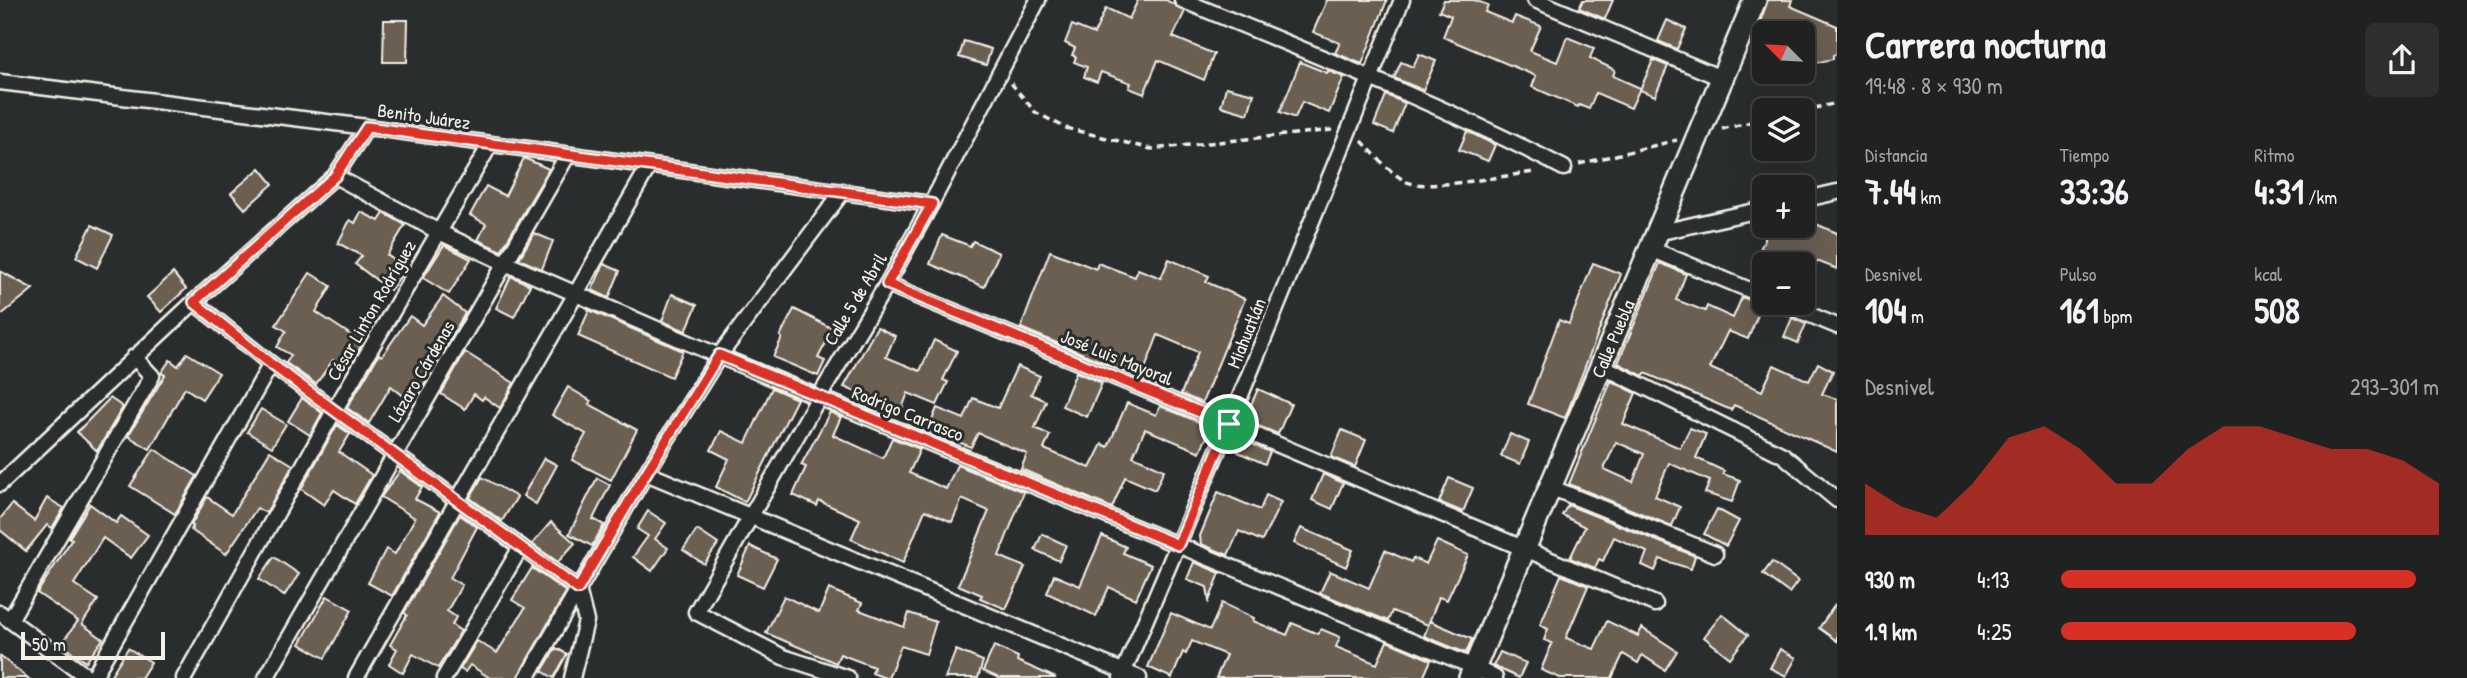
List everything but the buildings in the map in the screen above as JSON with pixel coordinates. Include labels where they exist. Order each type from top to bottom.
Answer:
[{"type":"street","name":"Calle 5 de Abril","points":[[848,678],[783,657],[696,612],[932,204],[1038,0]]},
{"type":"street","points":[[1182,0],[1370,78],[1564,168]]},
{"type":"street","name":"Miahuatlán","points":[[1123,675],[1402,0]]},
{"type":"street","points":[[1535,0],[1721,78]]},
{"type":"street","name":"Calle Puebla","points":[[1472,673],[1755,0]]},
{"type":"street","name":"Benito Juárez","points":[[0,82],[367,127],[932,204]]},
{"type":"street","points":[[0,484],[194,302],[335,176],[367,127]]},
{"type":"street","name":"César Linton Rodríguez","points":[[184,678],[334,411],[490,145]]},
{"type":"street","name":"Lázaro Cárdenas","points":[[266,678],[567,156]]},
{"type":"street","points":[[356,678],[649,166]]},
{"type":"street","name":"Rodrigo Carrasco","points":[[335,176],[439,232],[505,263],[819,397],[1178,545],[1472,673],[1495,678]]},
{"type":"street","points":[[527,678],[646,473],[719,355],[843,191]]},
{"type":"street","points":[[1815,197],[1837,192]]},
{"type":"street","points":[[1654,241],[1752,212]]},
{"type":"street","points":[[1654,241],[1752,290]]},
{"type":"street","name":"José Luis Mayoral","points":[[887,284],[1525,549]]},
{"type":"street","points":[[194,302],[271,364],[578,589],[586,621],[572,678]]},
{"type":"street","points":[[1811,315],[1837,326]]},
{"type":"street","points":[[134,358],[152,376],[5,616],[91,678],[271,364]]},
{"type":"street","points":[[1600,365],[1783,455],[1837,500]]},
{"type":"street","points":[[646,473],[1123,675],[1139,678]]},
{"type":"street","points":[[1550,487],[1715,554]]},
{"type":"street","points":[[443,678],[521,547]]},
{"type":"street","points":[[1525,549],[1655,604]]},
{"type":"path","points":[[1001,71],[1035,112],[1066,128],[1151,149],[1350,128]]},
{"type":"path","points":[[1815,108],[1837,103]]},
{"type":"path","points":[[1697,135],[1752,123]]},
{"type":"route","points":[[367,127],[932,204],[887,284],[1229,424],[1178,545],[719,355],[578,589],[271,364],[194,302],[335,176],[367,127]]}]
